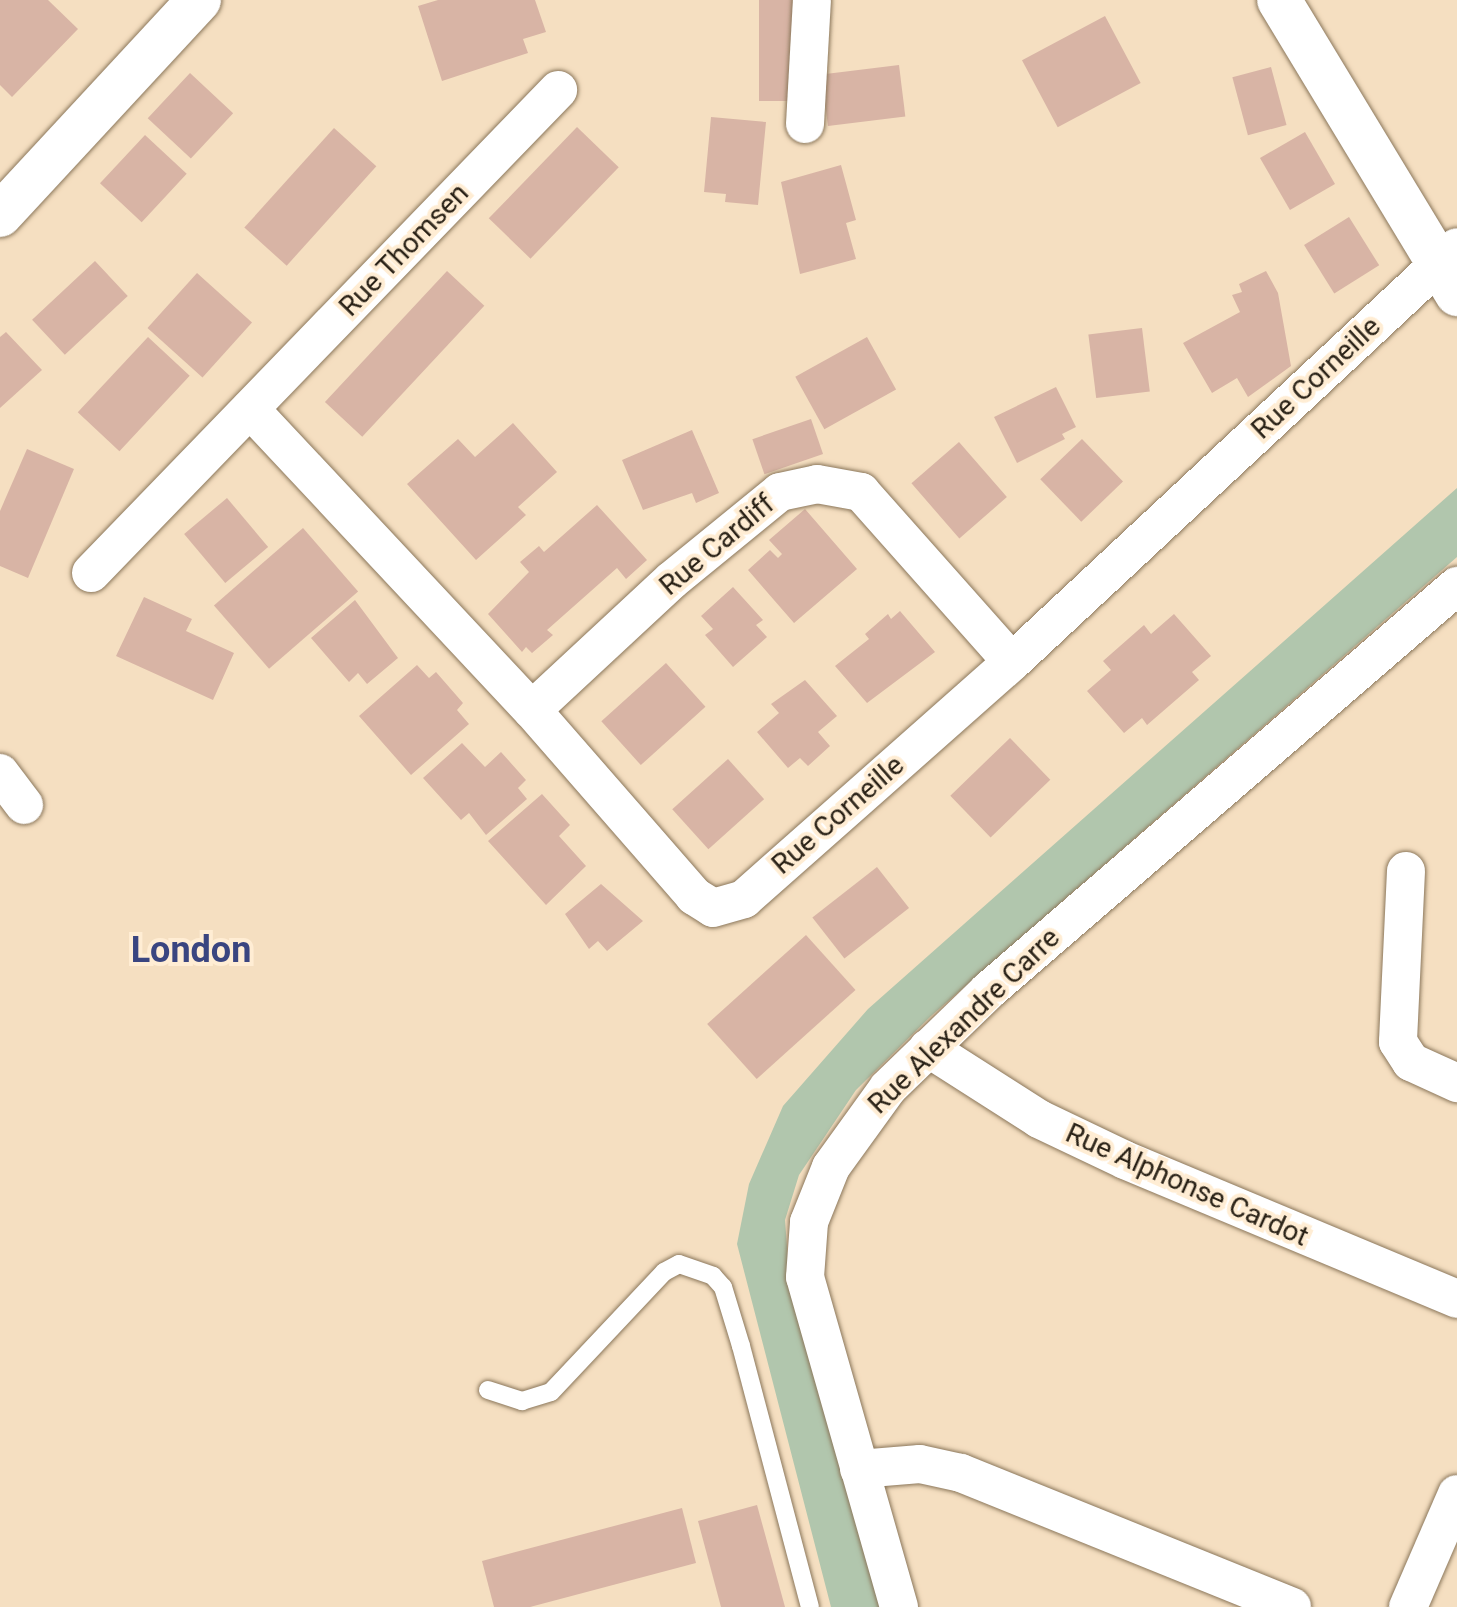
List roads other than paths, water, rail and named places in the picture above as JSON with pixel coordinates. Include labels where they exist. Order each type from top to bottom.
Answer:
[{"type":"main road","points":[[0,215],[199,0]]},
{"type":"main road","points":[[1279,0],[1451,268]]},
{"type":"street","points":[[805,124],[812,0]]},
{"type":"street","name":"Rue Thomsen","points":[[91,573],[558,90]]},
{"type":"street","name":"Rue Corneille","points":[[250,409],[532,710],[694,896],[713,908],[744,899],[1451,268]]},
{"type":"street","name":"Rue Cardiff","points":[[532,710],[672,580],[780,492],[817,484],[861,492],[1012,662]]},
{"type":"street","name":"Rue Alexandre Carre","points":[[899,1607],[805,1277],[809,1222],[831,1167],[854,1131],[928,1048],[1122,873],[1457,586]]},
{"type":"street","points":[[0,773],[24,805]]},
{"type":"street","points":[[1406,871],[1398,1042],[1411,1062],[1457,1083]]},
{"type":"street","name":"Rue Alphonse Cardot","points":[[928,1048],[1039,1119],[1110,1153],[1457,1299]]},
{"type":"street","points":[[859,1469],[920,1464],[961,1473],[1292,1607]]},
{"type":"street","points":[[1408,1607],[1457,1494]]},
{"type":"lane","points":[[488,1390],[522,1401],[551,1392],[664,1272],[679,1264],[713,1276],[723,1287],[741,1346],[810,1607]]},
{"type":"district","name":"London","points":[[191,951]]}]
